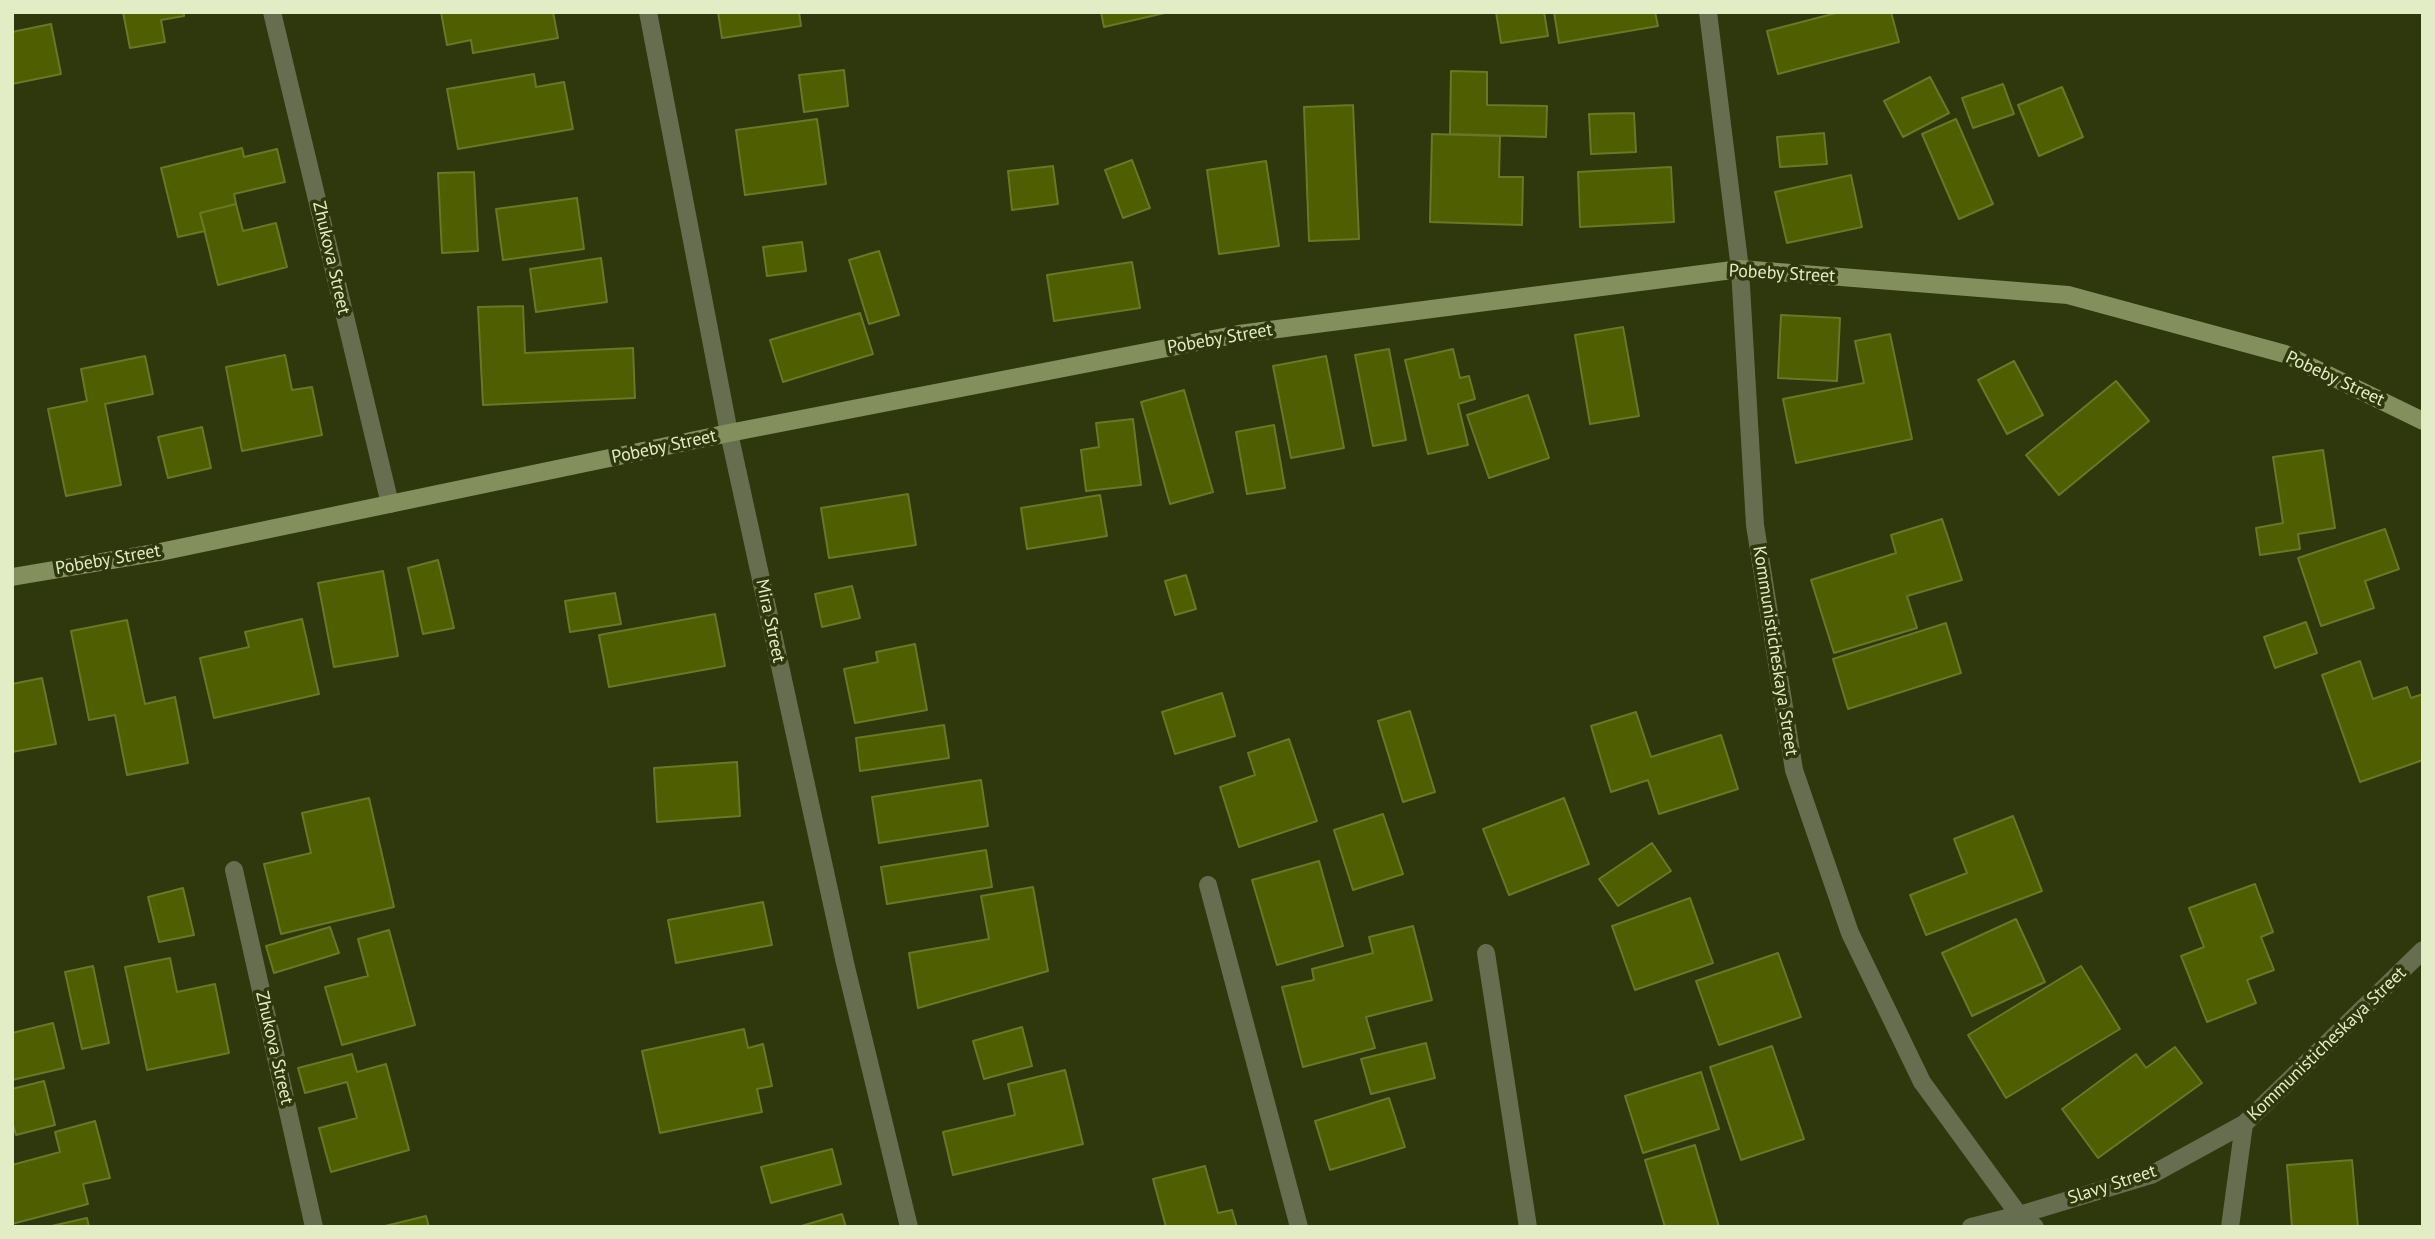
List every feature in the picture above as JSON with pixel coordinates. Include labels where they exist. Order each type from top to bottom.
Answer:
[{"type":"street","name":"Zhukova Street","points":[[272,12],[390,504]]},
{"type":"street","name":"Mira Street","points":[[648,12],[729,433],[845,963],[909,1227]]},
{"type":"street","name":"Kommunisticheskaya Street","points":[[1708,12],[1740,268],[1755,524],[1794,769],[1850,933],[1922,1082],[2019,1215],[2035,1227]]},
{"type":"street","name":"Pobeby Street","points":[[12,577],[160,552],[729,433],[1239,334],[1740,268],[2068,295],[2285,354],[2423,421]]},
{"type":"street","name":"Zhukova Street","points":[[234,870],[313,1227]]},
{"type":"street","points":[[1208,885],[1299,1227]]},
{"type":"street","name":"Kommunisticheskaya Street","points":[[2230,1227],[2244,1124],[2423,950]]},
{"type":"street","points":[[1486,953],[1528,1227]]},
{"type":"street","name":"Slavy Street","points":[[1971,1227],[2151,1175],[2244,1124]]},
{"type":"building","points":[[123,12],[184,12],[184,16],[161,20],[165,42],[130,48]]},
{"type":"building","points":[[441,12],[553,12],[558,38],[473,53],[471,40],[447,45]]},
{"type":"building","points":[[718,12],[799,12],[801,26],[722,38]]},
{"type":"building","points":[[1101,12],[1169,12],[1104,27]]},
{"type":"building","points":[[1496,12],[1544,12],[1548,36],[1501,43]]},
{"type":"building","points":[[1554,12],[1655,12],[1658,26],[1559,43]]},
{"type":"building","points":[[1840,12],[1891,12],[1899,42],[1778,74],[1767,31]]},
{"type":"building","points":[[51,24],[61,74],[12,84],[12,32]]},
{"type":"building","points":[[844,70],[848,106],[804,112],[799,75]]},
{"type":"building","points":[[1451,71],[1487,72],[1487,105],[1547,106],[1546,137],[1450,134]]},
{"type":"building","points":[[534,74],[536,87],[564,82],[573,129],[458,149],[447,89]]},
{"type":"building","points":[[1930,77],[1949,113],[1903,137],[1884,101]]},
{"type":"building","points":[[2003,84],[2014,114],[1973,128],[1962,98]]},
{"type":"building","points":[[2062,87],[2083,137],[2039,156],[2018,105]]},
{"type":"building","points":[[1353,105],[1359,239],[1309,241],[1304,107]]},
{"type":"building","points":[[1634,113],[1636,152],[1591,154],[1589,114]]},
{"type":"building","points":[[817,119],[826,184],[745,195],[736,130]]},
{"type":"building","points":[[1956,119],[1993,204],[1959,219],[1922,134]]},
{"type":"building","points":[[1824,133],[1827,164],[1780,167],[1777,137]]},
{"type":"building","points":[[1432,134],[1500,136],[1499,177],[1523,177],[1522,225],[1430,222]]},
{"type":"building","points":[[242,148],[244,157],[277,149],[285,182],[234,194],[236,204],[200,213],[205,231],[178,237],[161,168]]},
{"type":"building","points":[[1132,160],[1150,208],[1123,218],[1105,170]]},
{"type":"building","points":[[1266,161],[1279,246],[1219,254],[1207,170]]},
{"type":"building","points":[[1053,166],[1058,204],[1012,210],[1008,171]]},
{"type":"building","points":[[1671,167],[1674,222],[1580,227],[1578,172]]},
{"type":"building","points":[[474,172],[478,251],[442,253],[438,173]]},
{"type":"building","points":[[1851,175],[1862,227],[1787,243],[1775,192]]},
{"type":"building","points":[[577,198],[584,249],[503,260],[496,209]]},
{"type":"building","points":[[236,204],[243,231],[276,223],[287,267],[218,285],[200,213]]},
{"type":"building","points":[[802,242],[806,271],[767,276],[763,247]]},
{"type":"building","points":[[879,251],[899,315],[869,324],[849,260]]},
{"type":"building","points":[[601,258],[607,302],[536,312],[530,269]]},
{"type":"building","points":[[1132,262],[1140,308],[1054,321],[1047,275]]},
{"type":"building","points":[[523,306],[525,353],[633,348],[635,398],[483,405],[478,307]]},
{"type":"building","points":[[860,313],[873,354],[783,382],[770,340]]},
{"type":"building","points":[[1781,315],[1840,318],[1837,381],[1778,378]]},
{"type":"building","points":[[1623,327],[1639,416],[1590,424],[1575,335]]},
{"type":"building","points":[[1890,334],[1912,439],[1796,463],[1783,399],[1864,383],[1855,341]]},
{"type":"building","points":[[1389,349],[1406,440],[1373,446],[1355,355]]},
{"type":"building","points":[[1453,349],[1460,378],[1469,376],[1475,399],[1458,404],[1468,445],[1428,454],[1405,360]]},
{"type":"building","points":[[285,355],[292,390],[312,387],[322,435],[242,451],[226,367]]},
{"type":"building","points":[[145,356],[153,394],[105,404],[121,485],[66,496],[48,409],[87,401],[81,369]]},
{"type":"building","points":[[1326,356],[1344,448],[1291,458],[1273,366]]},
{"type":"building","points":[[2014,361],[2043,415],[2007,434],[1978,380]]},
{"type":"building","points":[[2116,381],[2149,421],[2059,495],[2026,455]]},
{"type":"building","points":[[1184,390],[1213,492],[1170,504],[1141,402]]},
{"type":"building","points":[[1528,395],[1549,458],[1489,478],[1467,415]]},
{"type":"building","points":[[1133,419],[1141,485],[1086,491],[1081,450],[1099,447],[1096,423]]},
{"type":"building","points":[[1274,425],[1285,488],[1247,494],[1236,432]]},
{"type":"building","points":[[202,427],[211,468],[168,478],[158,437]]},
{"type":"building","points":[[2323,450],[2335,528],[2298,534],[2300,549],[2260,555],[2256,528],[2283,523],[2273,457]]},
{"type":"building","points":[[908,494],[916,545],[829,558],[821,508]]},
{"type":"building","points":[[1100,495],[1107,536],[1027,549],[1021,508]]},
{"type":"building","points":[[1942,519],[1962,580],[1907,596],[1917,628],[1834,653],[1811,580],[1896,553],[1891,535]]},
{"type":"building","points":[[2385,529],[2399,569],[2365,581],[2374,608],[2321,626],[2298,558]]},
{"type":"building","points":[[438,560],[454,628],[423,634],[408,568]]},
{"type":"building","points":[[383,571],[398,656],[334,667],[318,583]]},
{"type":"building","points":[[1186,575],[1196,609],[1175,615],[1165,581]]},
{"type":"building","points":[[852,586],[860,618],[822,627],[815,594]]},
{"type":"building","points":[[615,593],[621,624],[570,632],[565,601]]},
{"type":"building","points":[[715,614],[725,666],[609,687],[599,635]]},
{"type":"building","points":[[302,619],[319,694],[214,718],[200,658],[249,647],[245,632]]},
{"type":"building","points":[[127,620],[145,704],[175,697],[188,763],[127,775],[115,715],[89,720],[71,631]]},
{"type":"building","points":[[2306,622],[2317,653],[2275,668],[2264,637]]},
{"type":"building","points":[[1946,623],[1961,673],[1848,709],[1833,659]]},
{"type":"building","points":[[915,644],[927,710],[855,723],[844,669],[878,662],[876,652]]},
{"type":"building","points":[[2360,661],[2373,699],[2407,687],[2411,698],[2423,694],[2423,760],[2360,782],[2322,675]]},
{"type":"building","points":[[42,678],[56,744],[12,752],[12,684]]},
{"type":"building","points":[[1222,693],[1235,736],[1175,754],[1162,712]]},
{"type":"building","points":[[1410,711],[1435,792],[1403,802],[1378,721]]},
{"type":"building","points":[[1636,712],[1651,757],[1721,735],[1738,789],[1659,814],[1648,780],[1611,792],[1591,726]]},
{"type":"building","points":[[944,725],[949,758],[860,771],[856,738]]},
{"type":"building","points":[[1289,739],[1317,821],[1239,847],[1220,787],[1255,775],[1248,753]]},
{"type":"building","points":[[737,762],[740,816],[657,822],[654,768]]},
{"type":"building","points":[[981,780],[988,826],[879,843],[872,797]]},
{"type":"building","points":[[369,798],[394,907],[281,934],[264,864],[311,853],[302,813]]},
{"type":"building","points":[[1564,798],[1589,864],[1509,895],[1483,829]]},
{"type":"building","points":[[1383,814],[1403,874],[1353,890],[1334,830]]},
{"type":"building","points":[[2013,816],[2042,891],[1926,935],[1910,895],[1967,873],[1954,839]]},
{"type":"building","points":[[1652,843],[1671,871],[1618,906],[1599,879]]},
{"type":"building","points":[[986,850],[992,887],[887,904],[881,867]]},
{"type":"building","points":[[1319,861],[1343,946],[1277,965],[1252,880]]},
{"type":"building","points":[[2255,884],[2273,932],[2261,937],[2274,970],[2247,980],[2256,1003],[2207,1022],[2181,956],[2204,947],[2189,908]]},
{"type":"building","points":[[1033,887],[1048,971],[918,1008],[909,953],[989,939],[981,896]]},
{"type":"building","points":[[183,888],[194,935],[159,942],[148,897]]},
{"type":"building","points":[[1690,898],[1713,963],[1635,990],[1612,926]]},
{"type":"building","points":[[763,902],[772,945],[676,963],[668,920]]},
{"type":"building","points":[[2016,919],[2045,982],[1972,1016],[1942,953]]},
{"type":"building","points":[[1413,926],[1432,1000],[1366,1017],[1375,1048],[1303,1067],[1282,987],[1314,980],[1312,969],[1373,953],[1369,937]]},
{"type":"building","points":[[330,927],[339,953],[274,973],[266,946]]},
{"type":"building","points":[[389,930],[415,1025],[342,1045],[325,987],[368,976],[358,939]]},
{"type":"building","points":[[1778,953],[1801,1017],[1719,1045],[1696,981]]},
{"type":"building","points":[[170,958],[177,992],[215,984],[229,1053],[147,1070],[125,967]]},
{"type":"building","points":[[93,966],[109,1043],[82,1049],[65,972]]},
{"type":"building","points":[[2081,966],[2120,1029],[2006,1098],[1968,1035]]},
{"type":"building","points":[[53,1023],[64,1068],[12,1080],[12,1033]]},
{"type":"building","points":[[1022,1027],[1032,1066],[984,1079],[973,1041]]},
{"type":"building","points":[[744,1029],[748,1048],[763,1044],[772,1086],[757,1089],[762,1112],[660,1133],[642,1051]]},
{"type":"building","points":[[1426,1043],[1435,1078],[1371,1094],[1361,1059]]},
{"type":"building","points":[[1772,1046],[1804,1139],[1741,1160],[1710,1067]]},
{"type":"building","points":[[2175,1047],[2202,1083],[2098,1158],[2062,1109],[2136,1054],[2146,1068]]},
{"type":"building","points":[[352,1054],[357,1072],[386,1064],[409,1150],[331,1172],[319,1128],[357,1118],[347,1082],[305,1093],[298,1068]]},
{"type":"building","points":[[1065,1070],[1083,1144],[953,1175],[943,1132],[1015,1115],[1008,1084]]},
{"type":"building","points":[[1701,1072],[1719,1129],[1643,1153],[1625,1096]]},
{"type":"building","points":[[44,1081],[55,1125],[16,1135],[12,1121],[12,1089]]},
{"type":"building","points":[[1389,1098],[1405,1147],[1330,1170],[1315,1121]]},
{"type":"building","points":[[95,1121],[110,1178],[83,1184],[88,1204],[12,1224],[12,1165],[60,1152],[55,1132]]},
{"type":"building","points":[[1695,1145],[1719,1227],[1665,1227],[1645,1160]]},
{"type":"building","points":[[832,1149],[841,1184],[771,1203],[761,1167]]},
{"type":"building","points":[[2352,1160],[2358,1227],[2292,1227],[2287,1165]]},
{"type":"building","points":[[1205,1166],[1218,1213],[1232,1210],[1237,1227],[1166,1227],[1153,1179]]},
{"type":"building","points":[[842,1214],[846,1227],[798,1227]]},
{"type":"building","points":[[426,1216],[429,1227],[381,1227]]},
{"type":"building","points":[[87,1218],[89,1227],[47,1227]]}]
